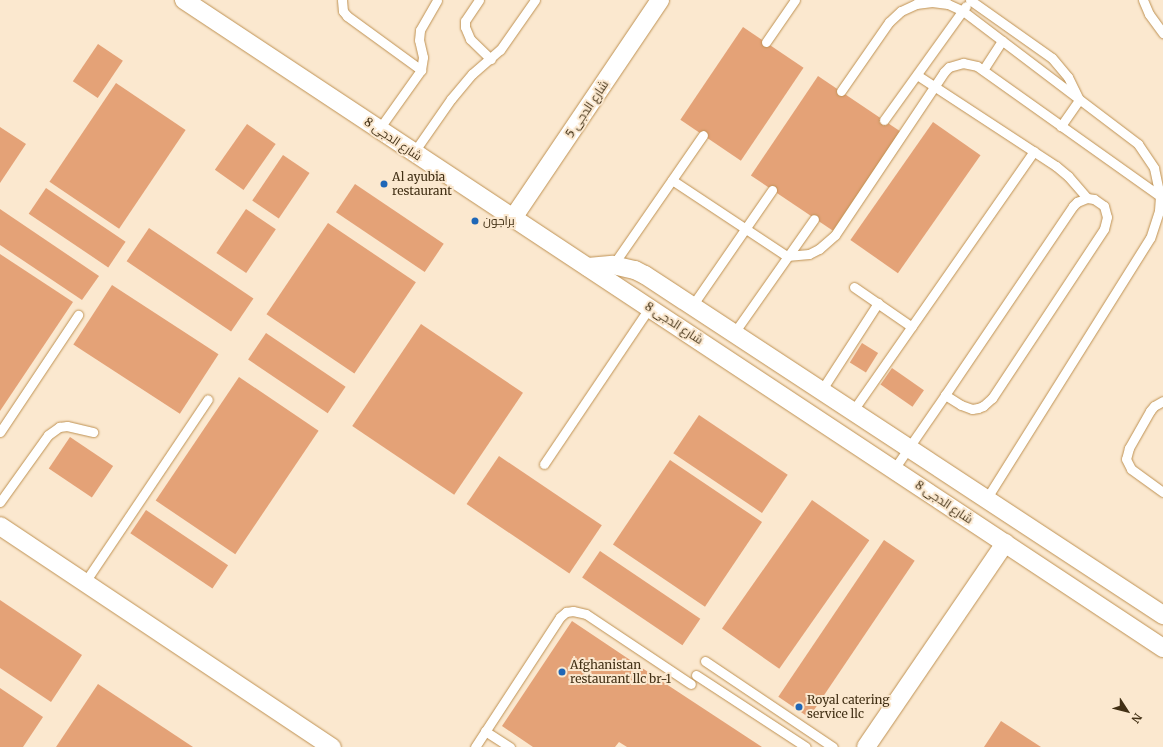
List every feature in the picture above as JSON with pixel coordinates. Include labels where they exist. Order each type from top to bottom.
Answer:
[{"type":"street","name":"شارع الدجى 8","points":[[184,0],[650,307],[1163,648]]},
{"type":"street","name":"شارع الدجى 5","points":[[513,218],[654,2]]},
{"type":"street","points":[[588,267],[613,265],[635,270],[645,275],[1163,615]]},
{"type":"street","points":[[0,526],[332,747]]},
{"type":"street","points":[[866,747],[1005,543]]},
{"type":"lane","points":[[342,0],[344,11],[347,16],[421,70]]},
{"type":"lane","points":[[379,129],[421,70],[423,57],[419,40],[420,30],[437,0]]},
{"type":"lane","points":[[479,0],[465,21],[465,27],[470,39],[491,59]]},
{"type":"lane","points":[[414,152],[451,99],[472,74],[491,59],[507,41],[535,0]]},
{"type":"lane","points":[[766,42],[795,0]]},
{"type":"lane","points":[[884,120],[970,0],[1052,58],[1068,77],[1079,100]]},
{"type":"lane","points":[[1143,0],[1149,14],[1163,33]]},
{"type":"lane","points":[[841,91],[889,22],[902,11],[916,4],[932,2],[948,4],[963,11],[1138,144],[1154,168],[1160,196],[1159,210],[1150,238],[986,499]]},
{"type":"lane","points":[[983,70],[1002,41]]},
{"type":"lane","points":[[672,180],[787,256],[798,256],[819,250],[835,235],[944,72],[956,64],[970,63],[983,70],[1160,196]]},
{"type":"lane","points":[[917,75],[1034,151],[1068,176],[1088,198]]},
{"type":"lane","points":[[1061,126],[1079,100]]},
{"type":"lane","points":[[613,265],[703,135]]},
{"type":"lane","points":[[852,412],[1034,151]]},
{"type":"lane","points":[[692,306],[772,190]]},
{"type":"lane","points":[[894,469],[1073,206],[1077,202],[1088,198],[1094,199],[1104,206],[1107,217],[1106,223],[992,398],[983,406],[972,409],[961,405],[945,395]]},
{"type":"lane","points":[[734,333],[814,219]]},
{"type":"lane","points":[[854,288],[912,327]]},
{"type":"lane","points":[[821,391],[878,304]]},
{"type":"lane","points":[[544,464],[650,307]]},
{"type":"lane","points":[[0,432],[78,315]]},
{"type":"lane","points":[[84,582],[208,399]]},
{"type":"lane","points":[[1163,401],[1154,406],[1150,411],[1129,448],[1126,459],[1135,473],[1163,492]]},
{"type":"lane","points":[[0,502],[44,441],[59,427],[67,426],[93,432]]},
{"type":"lane","points":[[475,747],[560,617],[573,611],[586,614],[690,684]]},
{"type":"lane","points":[[705,661],[833,747]]},
{"type":"lane","points":[[696,675],[806,747]]},
{"type":"lane","points":[[485,731],[510,747]]},
{"type":"building","points":[[743,27],[804,68],[741,161],[680,120]]},
{"type":"building","points":[[98,44],[123,61],[98,98],[73,81]]},
{"type":"building","points":[[818,76],[900,131],[833,231],[751,175]]},
{"type":"building","points":[[116,83],[186,130],[119,229],[49,182]]},
{"type":"building","points":[[933,122],[981,155],[898,273],[850,240]]},
{"type":"building","points":[[247,124],[276,144],[244,190],[215,170]]},
{"type":"building","points":[[0,127],[26,144],[0,183]]},
{"type":"building","points":[[283,155],[310,173],[279,218],[252,201]]},
{"type":"building","points":[[355,184],[444,244],[425,272],[336,212]]},
{"type":"building","points":[[46,188],[126,242],[108,267],[29,214]]},
{"type":"building","points":[[0,209],[99,276],[82,300],[0,245]]},
{"type":"building","points":[[246,209],[276,229],[246,273],[216,253]]},
{"type":"building","points":[[328,223],[416,282],[354,373],[266,314]]},
{"type":"building","points":[[149,228],[253,298],[231,332],[127,261]]},
{"type":"building","points":[[0,254],[73,302],[0,411]]},
{"type":"building","points":[[112,285],[219,354],[180,414],[73,345]]},
{"type":"building","points":[[421,324],[523,393],[454,495],[352,426]]},
{"type":"building","points":[[266,333],[346,387],[328,413],[248,360]]},
{"type":"building","points":[[862,343],[878,353],[866,373],[850,363]]},
{"type":"building","points":[[892,368],[924,390],[912,407],[881,384]]},
{"type":"building","points":[[239,377],[319,431],[235,554],[156,501]]},
{"type":"building","points":[[699,415],[788,475],[762,513],[673,453]]},
{"type":"building","points":[[70,437],[113,466],[92,498],[49,469]]},
{"type":"building","points":[[499,456],[602,525],[569,573],[467,504]]},
{"type":"building","points":[[670,460],[762,522],[705,607],[613,545]]},
{"type":"building","points":[[812,500],[869,540],[779,669],[722,629]]},
{"type":"building","points":[[146,510],[228,565],[212,589],[130,533]]},
{"type":"building","points":[[884,540],[915,561],[809,717],[778,697]]},
{"type":"building","points":[[600,551],[700,619],[682,645],[582,578]]},
{"type":"building","points":[[0,600],[82,655],[51,702],[0,668]]},
{"type":"building","points":[[572,621],[762,747],[627,747],[619,742],[615,747],[533,747],[502,726]]},
{"type":"building","points":[[98,684],[193,747],[56,747]]},
{"type":"building","points":[[0,688],[43,717],[23,747],[0,747]]},
{"type":"building","points":[[1001,721],[1041,747],[984,747]]},
{"type":"place","name":"Al ayubia restaurant","points":[[384,184]]},
{"type":"place","name":"براجون","points":[[475,221]]},
{"type":"place","name":"Afghanistan restaurant llc br-1","points":[[562,672]]},
{"type":"place","name":"Royal catering service llc","points":[[799,707]]}]
